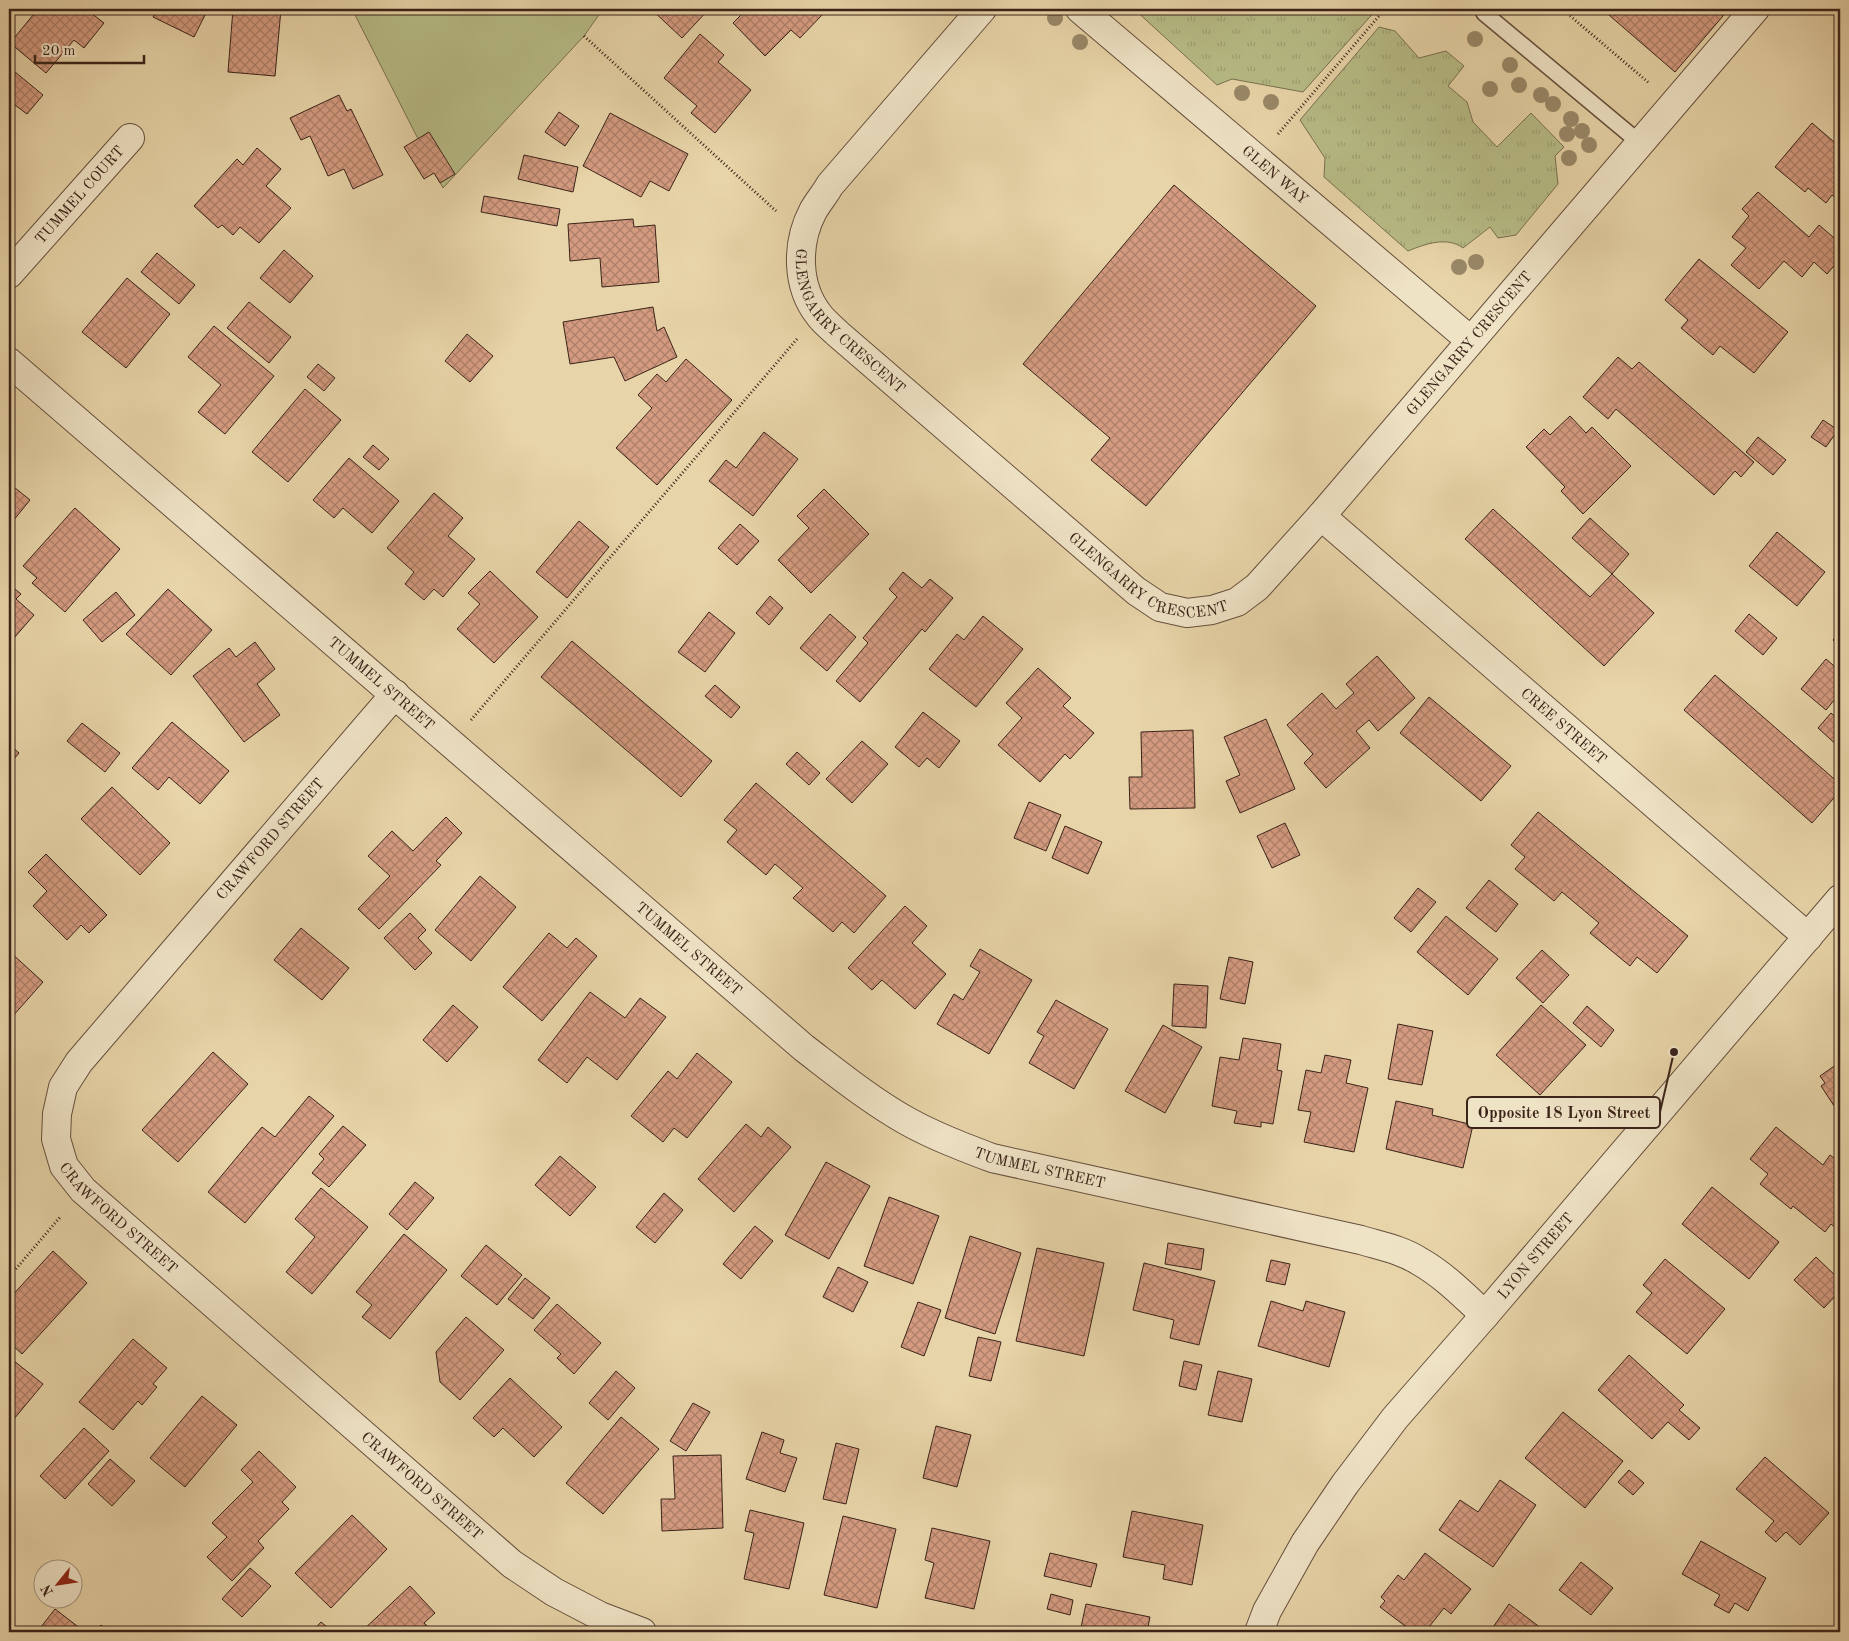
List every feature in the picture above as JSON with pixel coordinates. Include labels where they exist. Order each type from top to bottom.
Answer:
[{"type":"street","name":"GLENGARRY CRESCENT","points":[[982,9],[830,185],[812,212],[804,237],[800,262],[804,290],[818,314],[838,334],[1136,590],[1160,607],[1187,613],[1212,610],[1237,602],[1257,587],[1321,516],[1755,9]]},
{"type":"street","name":"GLEN WAY","points":[[1080,9],[1470,340]]},
{"type":"street","name":"TUMMEL COURT","points":[[9,274],[130,138]]},
{"type":"street","name":"TUMMEL STREET","points":[[9,362],[804,1048],[873,1100],[908,1122],[992,1158],[1361,1240],[1392,1249],[1419,1260],[1448,1280],[1485,1315]]},
{"type":"street","name":"CREE STREET","points":[[1321,516],[1808,937]]},
{"type":"street","name":"CRAWFORD STREET","points":[[395,694],[79,1062],[63,1087],[57,1114],[56,1140],[64,1166],[83,1190],[512,1564],[554,1592],[600,1616],[642,1632]]},
{"type":"street","name":"LYON STREET","points":[[1259,1632],[1267,1610],[1304,1543],[1345,1484],[1395,1418],[1840,899]]},
{"type":"lane","points":[[1484,9],[1484,12],[1640,143]]},
{"type":"path","points":[[1273,141],[1385,9]]},
{"type":"path","points":[[1562,9],[1650,84]]},
{"type":"path","points":[[584,36],[804,237]]},
{"type":"path","points":[[452,743],[818,314]]},
{"type":"path","points":[[9,1277],[61,1216]]},
{"type":"green space","points":[[352,9],[603,9],[584,36],[443,188]]},
{"type":"green space","points":[[1134,9],[1377,9],[1303,92],[1232,79],[1217,85]]},
{"type":"green space","points":[[1379,27],[1395,31],[1419,58],[1446,51],[1464,66],[1448,86],[1467,102],[1473,122],[1497,147],[1531,113],[1564,147],[1555,156],[1558,184],[1516,235],[1498,238],[1490,227],[1463,248],[1450,242],[1436,242],[1408,251],[1324,177],[1325,158],[1300,120]]},
{"type":"building","points":[[38,9],[86,9],[104,23],[84,48],[74,40],[46,73],[10,43]]},
{"type":"building","points":[[157,9],[208,9],[194,37],[153,17]]},
{"type":"building","points":[[233,9],[281,9],[275,76],[228,72]]},
{"type":"building","points":[[651,9],[709,9],[682,38]]},
{"type":"building","points":[[747,9],[816,9],[822,15],[800,38],[791,30],[765,56],[733,23]]},
{"type":"building","points":[[1602,9],[1729,9],[1675,72]]},
{"type":"building","points":[[700,34],[724,55],[718,62],[751,90],[715,133],[691,113],[697,106],[664,78]]},
{"type":"building","points":[[9,67],[43,95],[27,114],[15,105],[9,114]]},
{"type":"building","points":[[339,95],[347,111],[351,109],[383,175],[353,189],[344,169],[328,176],[310,136],[301,140],[290,118]]},
{"type":"building","points":[[559,112],[579,126],[565,146],[545,132]]},
{"type":"building","points":[[610,113],[688,154],[669,191],[650,181],[641,197],[583,166]]},
{"type":"building","points":[[1812,123],[1840,147],[1840,202],[1832,195],[1826,203],[1808,188],[1805,192],[1775,167]]},
{"type":"building","points":[[429,132],[455,174],[440,183],[434,173],[424,179],[404,147]]},
{"type":"building","points":[[257,148],[281,169],[266,186],[291,208],[259,243],[240,227],[233,235],[222,225],[218,228],[194,206],[237,159],[243,165]]},
{"type":"building","points":[[524,155],[578,167],[573,192],[518,179]]},
{"type":"building","points":[[1174,185],[1316,306],[1146,506],[1091,460],[1110,438],[1023,364]]},
{"type":"building","points":[[1758,192],[1809,237],[1819,225],[1840,243],[1840,259],[1827,274],[1814,262],[1802,277],[1784,261],[1759,289],[1731,265],[1746,248],[1732,237],[1749,216],[1742,209]]},
{"type":"building","points":[[484,196],[560,209],[557,226],[481,212]]},
{"type":"building","points":[[633,219],[634,227],[655,225],[659,282],[602,287],[600,258],[570,261],[568,224]]},
{"type":"building","points":[[284,250],[313,276],[290,303],[260,278]]},
{"type":"building","points":[[157,253],[195,285],[179,304],[141,272]]},
{"type":"building","points":[[1699,259],[1788,332],[1754,373],[1720,346],[1713,355],[1681,328],[1688,320],[1665,300]]},
{"type":"building","points":[[127,278],[170,314],[126,368],[82,332]]},
{"type":"building","points":[[249,302],[291,337],[269,363],[227,328]]},
{"type":"building","points":[[653,307],[657,331],[664,327],[677,357],[625,381],[614,357],[570,364],[563,322]]},
{"type":"building","points":[[214,326],[274,376],[225,434],[198,412],[221,385],[188,357]]},
{"type":"building","points":[[467,334],[493,356],[470,382],[445,361]]},
{"type":"building","points":[[1618,357],[1632,369],[1639,362],[1754,462],[1741,477],[1735,471],[1714,495],[1616,409],[1608,419],[1583,397]]},
{"type":"building","points":[[686,359],[732,400],[657,485],[616,448],[652,408],[638,395],[657,374],[666,382]]},
{"type":"building","points":[[318,364],[335,378],[324,391],[307,377]]},
{"type":"building","points":[[305,389],[341,420],[288,482],[252,452]]},
{"type":"building","points":[[1570,416],[1586,433],[1592,427],[1631,466],[1583,514],[1561,491],[1565,487],[1526,447],[1544,429],[1550,435]]},
{"type":"building","points":[[1823,420],[1838,430],[1826,447],[1811,437]]},
{"type":"building","points":[[764,432],[798,459],[753,516],[709,481],[726,460],[736,468]]},
{"type":"building","points":[[1758,437],[1786,460],[1773,475],[1746,452]]},
{"type":"building","points":[[373,445],[389,459],[379,470],[363,457]]},
{"type":"building","points":[[349,458],[399,501],[372,533],[343,508],[334,518],[313,500]]},
{"type":"building","points":[[9,483],[30,500],[9,526]]},
{"type":"building","points":[[824,489],[869,534],[811,593],[778,560],[809,528],[797,516]]},
{"type":"building","points":[[434,493],[463,518],[448,536],[475,559],[443,597],[434,589],[424,600],[405,584],[414,572],[387,548]]},
{"type":"building","points":[[75,508],[120,549],[65,612],[32,583],[37,578],[23,566]]},
{"type":"building","points":[[1493,509],[1590,597],[1612,574],[1654,613],[1604,666],[1465,539]]},
{"type":"building","points":[[1590,518],[1629,554],[1612,574],[1572,538]]},
{"type":"building","points":[[579,521],[609,547],[567,598],[536,572]]},
{"type":"building","points":[[740,524],[759,541],[737,565],[718,548]]},
{"type":"building","points":[[1777,532],[1825,572],[1797,606],[1749,566]]},
{"type":"building","points":[[490,571],[538,617],[494,663],[457,629],[480,604],[468,593]]},
{"type":"building","points":[[903,572],[922,588],[930,579],[953,598],[925,632],[922,629],[860,702],[836,681],[868,643],[863,638],[897,597],[889,589]]},
{"type":"building","points":[[9,584],[21,594],[16,599],[34,615],[14,638],[9,633]]},
{"type":"building","points":[[168,589],[212,630],[171,675],[126,634]]},
{"type":"building","points":[[116,592],[135,615],[102,642],[83,620]]},
{"type":"building","points":[[770,596],[783,608],[769,625],[756,613]]},
{"type":"building","points":[[709,612],[735,633],[705,672],[678,652]]},
{"type":"building","points":[[830,614],[856,637],[827,671],[800,648]]},
{"type":"building","points":[[1749,614],[1777,638],[1763,655],[1735,631]]},
{"type":"building","points":[[983,616],[1023,649],[976,707],[929,669],[957,634],[964,640]]},
{"type":"building","points":[[1840,632],[1840,647],[1833,640]]},
{"type":"building","points":[[572,641],[712,761],[681,797],[541,677]]},
{"type":"building","points":[[255,642],[275,669],[257,684],[280,715],[244,742],[193,676],[229,648],[236,657]]},
{"type":"building","points":[[1377,656],[1415,698],[1378,731],[1369,720],[1356,731],[1370,748],[1326,788],[1304,763],[1313,754],[1287,725],[1322,693],[1336,709],[1354,693],[1346,684]]},
{"type":"building","points":[[1826,659],[1840,671],[1840,693],[1826,710],[1801,689]]},
{"type":"building","points":[[1038,668],[1071,698],[1063,706],[1094,733],[1070,759],[1065,754],[1040,782],[998,745],[1022,718],[1006,703]]},
{"type":"building","points":[[1715,675],[1840,784],[1840,791],[1812,823],[1684,710]]},
{"type":"building","points":[[715,685],[740,707],[731,718],[705,696]]},
{"type":"building","points":[[1429,697],[1511,766],[1481,801],[1400,733]]},
{"type":"building","points":[[923,712],[960,741],[939,768],[927,758],[919,767],[895,747]]},
{"type":"building","points":[[1831,713],[1840,721],[1840,748],[1818,728]]},
{"type":"building","points":[[1266,719],[1295,789],[1240,813],[1226,781],[1240,775],[1224,737]]},
{"type":"building","points":[[172,722],[229,771],[200,804],[169,777],[158,790],[132,768]]},
{"type":"building","points":[[82,723],[120,753],[105,772],[67,741]]},
{"type":"building","points":[[1193,730],[1195,808],[1130,809],[1129,777],[1142,777],[1141,732]]},
{"type":"building","points":[[862,741],[888,764],[852,803],[826,779]]},
{"type":"building","points":[[9,744],[19,753],[9,765]]},
{"type":"building","points":[[797,752],[820,773],[809,785],[786,764]]},
{"type":"building","points":[[756,783],[886,896],[854,933],[842,922],[833,932],[793,898],[803,888],[775,864],[766,875],[727,842],[737,830],[724,820]]},
{"type":"building","points":[[112,787],[170,843],[140,875],[81,819]]},
{"type":"building","points":[[1029,802],[1061,815],[1046,851],[1014,838]]},
{"type":"building","points":[[1538,812],[1688,936],[1657,973],[1637,957],[1630,966],[1590,933],[1599,923],[1562,892],[1554,901],[1515,869],[1525,857],[1511,845]]},
{"type":"building","points":[[446,817],[462,833],[436,861],[441,865],[379,929],[358,909],[390,876],[368,856],[392,831],[413,851]]},
{"type":"building","points":[[1285,823],[1300,855],[1272,868],[1257,836]]},
{"type":"building","points":[[1065,826],[1102,842],[1088,874],[1052,858]]},
{"type":"building","points":[[46,854],[107,915],[89,933],[81,925],[67,940],[33,906],[47,891],[28,872]]},
{"type":"building","points":[[480,876],[516,907],[471,961],[435,930]]},
{"type":"building","points":[[1489,880],[1518,904],[1496,932],[1466,908]]},
{"type":"building","points":[[1418,888],[1436,902],[1411,932],[1394,918]]},
{"type":"building","points":[[905,906],[927,926],[912,943],[946,974],[915,1009],[882,980],[872,990],[848,968]]},
{"type":"building","points":[[410,913],[426,930],[418,938],[432,953],[415,970],[384,938]]},
{"type":"building","points":[[1446,916],[1498,959],[1468,995],[1417,952]]},
{"type":"building","points":[[301,928],[349,968],[322,1000],[274,960]]},
{"type":"building","points":[[549,933],[567,948],[576,938],[597,956],[542,1021],[503,987]]},
{"type":"building","points":[[980,949],[1032,980],[989,1054],[937,1024],[954,994],[963,1000],[980,972],[970,966]]},
{"type":"building","points":[[1542,950],[1569,975],[1543,1003],[1516,978]]},
{"type":"building","points":[[9,951],[43,982],[12,1017],[9,1014]]},
{"type":"building","points":[[1229,957],[1253,962],[1245,1004],[1220,999]]},
{"type":"building","points":[[1174,984],[1208,986],[1206,1028],[1172,1026]]},
{"type":"building","points":[[590,992],[625,1018],[640,998],[666,1017],[617,1080],[587,1057],[567,1083],[538,1060]]},
{"type":"building","points":[[1056,1000],[1108,1029],[1074,1089],[1029,1063],[1044,1036],[1037,1032]]},
{"type":"building","points":[[453,1005],[478,1027],[447,1062],[423,1040]]},
{"type":"building","points":[[1541,1005],[1586,1045],[1540,1095],[1496,1055]]},
{"type":"building","points":[[1587,1006],[1614,1030],[1601,1047],[1573,1023]]},
{"type":"building","points":[[1398,1024],[1433,1031],[1422,1085],[1388,1079]]},
{"type":"building","points":[[1163,1025],[1202,1047],[1165,1113],[1125,1091]]},
{"type":"building","points":[[1243,1038],[1281,1044],[1277,1070],[1282,1071],[1273,1124],[1261,1122],[1261,1127],[1234,1123],[1237,1111],[1212,1106],[1220,1057],[1239,1060]]},
{"type":"building","points":[[213,1052],[248,1084],[178,1162],[142,1130]]},
{"type":"building","points":[[697,1053],[732,1082],[687,1138],[674,1128],[663,1142],[631,1116],[668,1071],[677,1079]]},
{"type":"building","points":[[1325,1055],[1351,1060],[1346,1083],[1368,1088],[1354,1152],[1304,1142],[1311,1112],[1298,1110],[1306,1070],[1321,1073]]},
{"type":"building","points":[[1840,1062],[1840,1115],[1821,1086],[1825,1083],[1820,1076]]},
{"type":"building","points":[[309,1096],[334,1116],[245,1223],[208,1192],[262,1127],[275,1137]]},
{"type":"building","points":[[1396,1101],[1433,1109],[1432,1115],[1473,1125],[1463,1168],[1386,1149]]},
{"type":"building","points":[[746,1124],[761,1137],[768,1127],[791,1147],[734,1212],[698,1179]]},
{"type":"building","points":[[343,1126],[366,1145],[329,1187],[312,1173],[324,1159],[319,1154]]},
{"type":"building","points":[[1776,1127],[1823,1165],[1830,1155],[1840,1163],[1840,1227],[1838,1230],[1831,1224],[1825,1232],[1793,1206],[1791,1209],[1760,1184],[1768,1174],[1750,1159]]},
{"type":"building","points":[[560,1156],[596,1187],[570,1216],[535,1185]]},
{"type":"building","points":[[826,1162],[870,1186],[829,1259],[785,1235]]},
{"type":"building","points":[[415,1182],[434,1198],[407,1230],[389,1214]]},
{"type":"building","points":[[1712,1187],[1779,1242],[1749,1279],[1682,1224]]},
{"type":"building","points":[[321,1188],[368,1227],[312,1294],[286,1272],[315,1237],[295,1219]]},
{"type":"building","points":[[664,1193],[683,1210],[655,1243],[636,1227]]},
{"type":"building","points":[[889,1197],[939,1216],[913,1284],[864,1266]]},
{"type":"building","points":[[755,1226],[773,1241],[741,1279],[723,1264]]},
{"type":"building","points":[[404,1234],[447,1270],[390,1339],[362,1317],[372,1305],[356,1292]]},
{"type":"building","points":[[970,1236],[1021,1253],[995,1334],[945,1318]]},
{"type":"building","points":[[1168,1243],[1204,1249],[1201,1270],[1165,1264]]},
{"type":"building","points":[[486,1245],[522,1275],[497,1305],[461,1276]]},
{"type":"building","points":[[1037,1248],[1104,1263],[1084,1356],[1016,1341]]},
{"type":"building","points":[[53,1251],[87,1283],[22,1354],[9,1342],[9,1299]]},
{"type":"building","points":[[1816,1257],[1840,1280],[1840,1291],[1824,1308],[1794,1280]]},
{"type":"building","points":[[1665,1259],[1725,1309],[1687,1354],[1636,1312],[1652,1293],[1643,1285]]},
{"type":"building","points":[[1271,1260],[1290,1264],[1285,1285],[1266,1281]]},
{"type":"building","points":[[1144,1263],[1215,1281],[1199,1345],[1170,1338],[1174,1320],[1133,1310]]},
{"type":"building","points":[[838,1267],[868,1282],[853,1312],[823,1297]]},
{"type":"building","points":[[525,1278],[550,1298],[533,1319],[508,1299]]},
{"type":"building","points":[[1271,1301],[1303,1311],[1306,1301],[1345,1312],[1329,1367],[1258,1346]]},
{"type":"building","points":[[918,1302],[941,1310],[924,1356],[901,1347]]},
{"type":"building","points":[[557,1304],[601,1343],[574,1374],[557,1358],[561,1354],[534,1330]]},
{"type":"building","points":[[466,1317],[504,1350],[460,1400],[440,1382],[436,1352]]},
{"type":"building","points":[[978,1337],[1001,1342],[991,1381],[969,1376]]},
{"type":"building","points":[[133,1339],[167,1368],[153,1384],[157,1387],[142,1405],[138,1401],[113,1430],[79,1402]]},
{"type":"building","points":[[1629,1355],[1684,1405],[1679,1410],[1700,1428],[1689,1440],[1668,1422],[1652,1439],[1598,1390]]},
{"type":"building","points":[[9,1357],[43,1384],[9,1425]]},
{"type":"building","points":[[1184,1361],[1202,1365],[1196,1390],[1179,1386]]},
{"type":"building","points":[[616,1371],[635,1388],[608,1420],[589,1403]]},
{"type":"building","points":[[1218,1371],[1252,1379],[1242,1422],[1208,1415]]},
{"type":"building","points":[[510,1378],[562,1427],[534,1457],[503,1428],[494,1437],[473,1418]]},
{"type":"building","points":[[202,1396],[237,1425],[185,1487],[150,1458]]},
{"type":"building","points":[[693,1403],[710,1412],[686,1451],[670,1441]]},
{"type":"building","points":[[1563,1412],[1623,1461],[1585,1508],[1525,1458]]},
{"type":"building","points":[[621,1417],[659,1449],[603,1514],[566,1483]]},
{"type":"building","points":[[936,1426],[971,1435],[957,1487],[923,1478]]},
{"type":"building","points":[[84,1428],[109,1451],[65,1499],[40,1476]]},
{"type":"building","points":[[762,1432],[784,1440],[780,1453],[797,1458],[785,1492],[746,1479]]},
{"type":"building","points":[[836,1443],[859,1449],[846,1504],[823,1499]]},
{"type":"building","points":[[259,1451],[296,1487],[282,1502],[289,1509],[258,1541],[264,1548],[232,1581],[207,1557],[227,1537],[212,1523],[253,1482],[241,1470]]},
{"type":"building","points":[[721,1455],[723,1528],[662,1531],[661,1499],[675,1499],[673,1456]]},
{"type":"building","points":[[1765,1457],[1829,1513],[1800,1545],[1786,1532],[1776,1542],[1765,1532],[1774,1521],[1736,1489]]},
{"type":"building","points":[[110,1459],[135,1481],[112,1506],[88,1484]]},
{"type":"building","points":[[1629,1470],[1644,1483],[1633,1495],[1618,1482]]},
{"type":"building","points":[[1500,1480],[1536,1505],[1493,1567],[1439,1530],[1460,1500],[1478,1512]]},
{"type":"building","points":[[750,1510],[804,1523],[789,1589],[744,1579],[754,1533],[745,1531]]},
{"type":"building","points":[[1132,1511],[1203,1525],[1192,1585],[1163,1579],[1165,1565],[1123,1557]]},
{"type":"building","points":[[352,1515],[387,1549],[331,1608],[295,1573]]},
{"type":"building","points":[[843,1516],[896,1529],[877,1608],[824,1595]]},
{"type":"building","points":[[932,1528],[990,1541],[974,1609],[925,1598],[934,1563],[925,1560]]},
{"type":"building","points":[[1701,1541],[1766,1578],[1748,1611],[1735,1603],[1729,1613],[1714,1605],[1720,1595],[1682,1574]]},
{"type":"building","points":[[1050,1553],[1097,1564],[1091,1587],[1044,1576]]},
{"type":"building","points":[[1425,1553],[1471,1589],[1451,1614],[1444,1608],[1425,1632],[1413,1632],[1380,1607],[1385,1601],[1381,1597],[1398,1575],[1404,1580]]},
{"type":"building","points":[[1581,1562],[1613,1588],[1591,1615],[1559,1590]]},
{"type":"building","points":[[250,1568],[271,1586],[242,1617],[222,1599]]},
{"type":"building","points":[[410,1586],[435,1613],[424,1623],[434,1632],[361,1632]]},
{"type":"building","points":[[1051,1594],[1073,1600],[1070,1615],[1047,1609]]},
{"type":"building","points":[[1086,1604],[1150,1617],[1147,1632],[1080,1632]]},
{"type":"building","points":[[1509,1604],[1541,1628],[1537,1632],[1494,1632],[1491,1630]]},
{"type":"building","points":[[55,1609],[81,1629],[78,1632],[37,1632]]},
{"type":"building","points":[[321,1622],[333,1632],[312,1632]]},
{"type":"building","points":[[101,1625],[109,1632],[94,1632]]},
{"type":"place","name":"Opposite 18 Lyon Street","points":[[1674,1052]]}]
